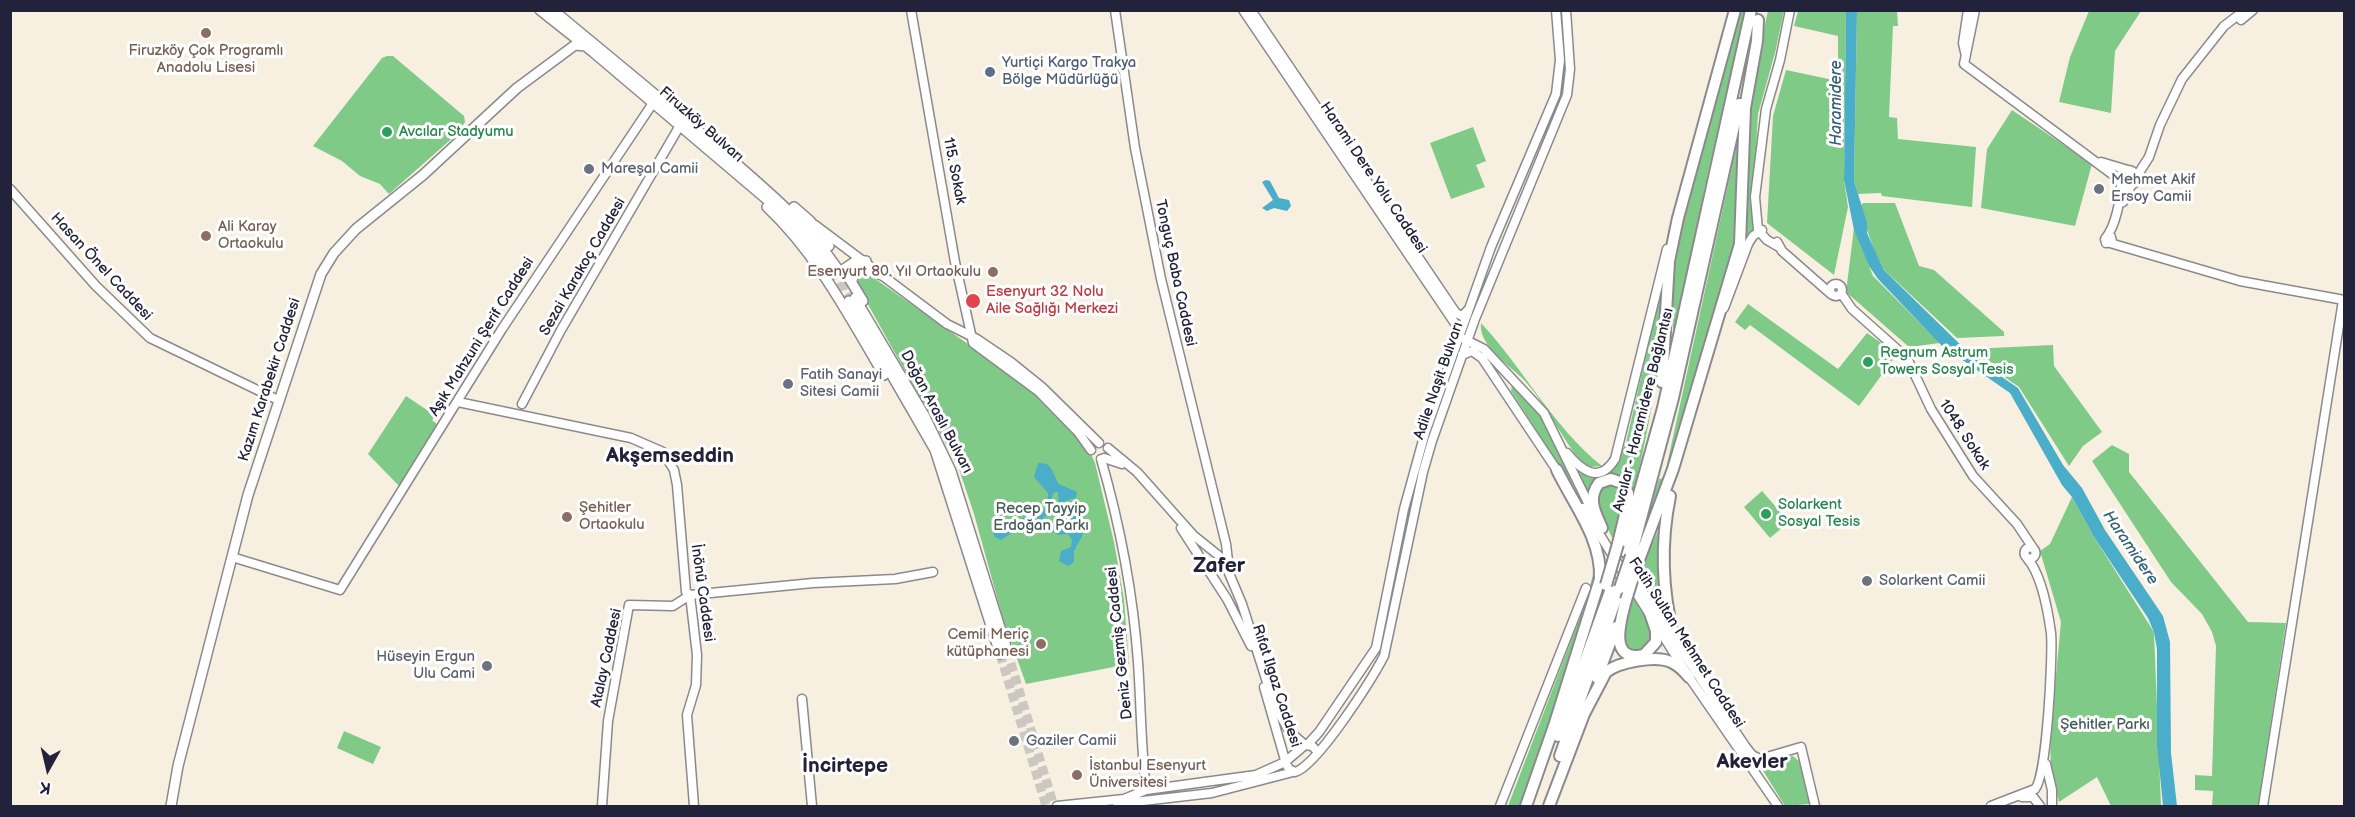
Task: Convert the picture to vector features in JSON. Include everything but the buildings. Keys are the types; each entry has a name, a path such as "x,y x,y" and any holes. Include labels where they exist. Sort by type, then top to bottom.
{"highway":[{"path":"1654,441 1666,350 1667,275 1678,218 1735,10"},
{"path":"1549,807 1673,469 1742,236 1744,108 1757,41 1756,14"},
{"name":"Avcılar - Haramidere Bağlantısı","path":"1541,807 1613,585 1619,550 1654,441 1756,14"},
{"name":"Avcılar - Haramidere Bağlantısı","path":"1619,550 1674,398 1756,14"},
{"path":"1673,469 1663,556 1666,613 1674,638"},
{"path":"1526,807 1600,579 1600,563 1594,540 1557,470"},
{"path":"1602,528 1594,511 1592,496 1599,483 1611,479 1622,483 1628,498 1619,550"},
{"name":"Avcılar - Haramidere Bağlantısı","path":"1531,807 1613,585"},
{"path":"1626,600 1619,638 1623,648 1632,655 1644,655 1656,642 1656,631 1649,610"},
{"path":"1584,714 1600,679 1614,667 1661,660 1674,663 1689,677"}],"main road":[{"name":"Firuzköy Bulvarı","path":"540,10 586,46 693,139 750,182"},
{"path":"553,10 624,67 750,182 802,223 839,270"},
{"path":"558,59 568,44 560,26"},
{"name":"Kazım Karabekir Caddesi","path":"171,807 178,766 232,557 278,400 321,274 334,253 356,229 423,175 487,114 574,45 586,46"},
{"path":"750,182 784,198 810,221 903,371 920,416"},
{"path":"750,182 757,198 806,249 829,282 886,379 920,416"},
{"path":"829,282 839,270 856,261 866,261"},
{"path":"838,298 849,299 854,294 854,271 861,267 884,276"},
{"name":"Doğan Araslı Bulvarı","path":"853,292 958,486 1003,652 942,468 920,416"},
{"path":"959,521 958,530 988,633"}],"street":[{"name":"115. Sokak","path":"911,10 970,337"},
{"name":"Tonguç Baba Caddesi","path":"1114,10 1136,148 1161,279 1224,539 1229,569"},
{"name":"Harami Dere Yolu Caddesi","path":"1243,10 1308,100 1457,328 1449,367"},
{"name":"Harami Dere Yolu Caddesi","path":"1251,10 1274,50"},
{"name":"Adile Naşit Bulvarı","path":"1285,761 1307,745 1319,732 1376,648 1414,468 1449,367 1463,340 1474,309 1491,247 1540,134 1558,84 1560,60 1556,10"},
{"name":"Adile Naşit Bulvarı","path":"1474,309 1550,138 1569,83 1566,10"},
{"path":"1720,313 1730,298 1748,244 1761,230 1756,222 1755,197 1766,109 1780,60 1790,10"},
{"path":"1965,52 1963,43 1968,10"},
{"path":"1975,10 1964,64 2098,161 2125,185 2149,152 2182,79 2220,32 2245,10"},
{"path":"2220,32 2253,10"},
{"name":"Aşık Mahzuni Şerif Caddesi","path":"232,557 340,590 606,169 653,103"},
{"name":"Sezai Karakoç Caddesi","path":"522,404 561,330 680,127"},
{"path":"1540,134 1550,138"},
{"path":"670,145 681,137 693,139"},
{"path":"2098,161 2132,176"},
{"path":"2111,239 2121,194 2122,172 2132,176"},
{"path":"2111,239 2132,176"},
{"path":"1518,183 1528,188"},
{"name":"Harami Dere Yolu Caddesi","path":"1367,188 1456,313 1465,315 1474,309"},
{"name":"Hasan Önel Caddesi","path":"10,189 103,293 150,338 278,400"},
{"path":"1562,447 1581,469 1590,473 1607,469 1615,459 1658,282 1678,218"},
{"path":"810,221 947,324 1011,362 1042,387 1099,443 1137,472 1193,535 1218,554 1229,569"},
{"name":"1048. Sokak","path":"1761,230 1907,358 1931,409 1973,476 2013,520 2031,553 2052,646 2045,749"},
{"path":"2111,239 2175,262 2266,287 2344,300 2263,807"},
{"path":"1474,309 1475,333 1486,351 1544,413 1562,447 1580,491 1602,528 1619,550"},
{"path":"970,337 973,343 1038,391 1078,432 1091,450 1099,443"},
{"path":"1463,340 1486,351"},
{"name":"Adile Naşit Bulvarı","path":"1293,772 1306,766 1318,752 1369,682 1384,656 1423,472 1462,355 1463,340"},
{"path":"1462,355 1469,351 1479,354 1557,470 1619,550"},
{"path":"1507,393 1508,383 1520,386"},
{"name":"İnönü Caddesi","path":"458,402 631,438 663,452 674,470 686,592 690,595 697,672 687,724 694,807"},
{"path":"1103,459 1108,448"},
{"name":"Rıfat Ilgaz Caddesi","path":"1091,450 1094,457 1121,463 1135,475 1181,528 1226,597 1251,645 1285,761"},
{"name":"Deniz Gezmiş Caddesi","path":"1103,459 1131,599 1138,662 1146,790"},
{"path":"1206,566 1209,556 1218,554 1223,548 1224,539"},
{"name":"Fatih Sultan Mehmet Caddesi","path":"1619,550 1649,610 1689,677 1778,807"},
{"name":"Fatih Sultan Mehmet Caddesi","path":"1619,550 1752,755 1760,759"},
{"name":"Rıfat Ilgaz Caddesi","path":"1229,569 1238,590 1275,707 1290,732 1318,752"},
{"name":"Atalay Caddesi","path":"602,807 608,721 628,605 673,606 690,595 813,583 895,579 933,572"},
{"path":"1500,807 1586,588"},
{"path":"1226,597 1234,599 1238,590"},
{"path":"802,699 812,807"},
{"path":"1756,776 1760,759 1801,747 1815,807"},
{"path":"1991,807 2036,789 2040,782 2045,749"},
{"path":"2045,749 2046,774 2052,802"},
{"path":"1057,807 1124,799 1146,790 1256,775 1285,761 1293,772 1212,793 1093,807"},
{"path":"1157,793 1200,787 1211,782"},
{"path":"1200,787 1212,793"},
{"path":"2036,789 2052,802"},
{"path":"2009,799 2032,797 2040,807"},
{"path":"2047,807 2052,802"}],"green space":[{"path":"1740,11 1745,11 1674,334 1671,312 1676,247"},
{"path":"1768,11 1784,11 1758,114 1752,218 1754,230 1744,243 1751,86"},
{"path":"1798,11 1846,11 1844,180 1848,207 1834,275 1767,223 1773,116 1786,70 1838,81 1838,36 1794,26"},
{"path":"1857,11 1897,11 1898,26 1893,26 1889,117 1897,118 1898,139 1976,147 1972,207 1882,196 1881,193 1858,194 1854,181"},
{"path":"2089,11 2141,11 2115,51 2111,113 2059,102 2070,57"},
{"name":"Avcılar Stadyumu","path":"393,56 464,116 465,122 457,134 389,194 380,184 360,176 342,161 313,146 382,58"},
{"path":"2012,110 2092,164 2075,226 1981,208 1987,149"},
{"path":"1473,127 1486,161 1476,165 1485,187 1451,199 1430,143"},
{"path":"1740,130 1739,228 1664,487 1634,559 1659,479 1664,478"},
{"path":"1863,203 1895,203 1919,266 1934,270 2004,332 2004,336 1957,338 1880,266 1859,208"},
{"path":"1854,228 1873,276 1940,343 1909,347 1846,292"},
{"name":"Recep Tayyip Erdoğan Parkı","path":"861,269 1018,379 1087,445 1095,463 1114,542 1124,599 1129,664 1026,684 1003,619 974,514 958,466 856,283 857,270"},
{"path":"1659,298 1662,311 1662,333 1659,362 1632,496 1619,479 1590,493 1585,491 1579,475 1581,473 1592,476 1611,471 1626,443"},
{"name":"Regnum Astrum Towers Sosyal Tesis","path":"1748,304 1838,369 1867,333 1897,354 1859,406 1750,325 1745,330 1735,322"},
{"path":"1481,323 1568,434 1602,466 1590,467 1580,460 1530,387 1489,346 1481,331"},
{"path":"2053,345 2054,366 2102,432 2083,446 2069,466 2019,387 1978,359 1970,349"},
{"path":"1512,385 1523,391 1542,415 1575,490 1511,391"},
{"path":"406,396 436,416 432,420 438,425 399,486 368,454"},
{"path":"2112,445 2129,454 2129,472 2248,622 2286,623 2258,806 2212,806 2213,791 2195,790 2195,775 2212,776 2216,646 2212,632 2202,614 2171,582 2092,461"},
{"path":"1610,483 1619,485 1626,500 1614,542 1596,503 1601,487"},
{"name":"Solarkent Sosyal Tesis","path":"1762,491 1789,522 1770,538 1744,507"},
{"name":"Şehitler Parkı","path":"2072,497 2094,537 2154,632 2161,806 2111,806 2097,777 2059,802 2051,771 2050,740 2061,622 2040,551 2050,544"},
{"path":"1663,520 1662,609 1642,580 1633,594 1637,577"},
{"path":"1597,556 1599,577 1523,806 1508,806 1587,599 1594,570 1593,561"},
{"path":"1632,594 1651,626 1653,641 1647,650 1630,651 1622,640"},
{"path":"344,731 381,747 373,764 337,748"},
{"path":"1793,756 1801,763 1810,804 1785,806 1762,769 1768,761"}],"water":[{"path":"1846,11 1857,11 1854,181 1867,223 1867,233 1883,269 1973,357 2018,388 2063,465 2082,488 2105,530 2163,616 2170,642 2171,753 2177,806 2163,806 2157,744 2157,649 2154,632 2148,618 2094,537 2072,497 2062,485 2010,393 1941,345 1878,279 1869,266 1854,230 1844,180"},
{"path":"1270,181 1279,198 1289,200 1291,206 1287,211 1274,208 1267,211 1262,208 1273,200 1262,182"},
{"path":"1038,463 1047,464 1059,484 1077,492 1076,498 1065,501 1062,508 1069,518 1074,514 1083,534 1074,551 1074,562 1068,566 1059,561 1061,551 1071,547 1072,540 1068,534 1058,535 1038,521 1030,529 1015,531 1001,540 995,537 991,528 1000,521 1019,521 1025,516 1032,520 1040,516 1046,506 1048,493 1034,477","holes":["1058,492 1059,512 1067,528 1060,531 1054,524 1042,519 1049,514 1053,493"]}],"tunnel":[{"path":"837,269 855,298"},
{"path":"832,271 849,301"},
{"path":"1007,650 1054,806"},
{"path":"1000,654 1046,806"}],"place":[{"name":"Firuzköy Çok Programlı Anadolu Lisesi","path":"206,33"},
{"name":"Yurtiçi Kargo Trakya Bölge Müdürlüğü","path":"990,72"},
{"name":"Avcılar Stadyumu","path":"387,132"},
{"name":"Mareşal Camii","path":"589,169"},
{"name":"Mehmet Akif Ersoy Camii","path":"2099,189"},
{"name":"Ali Karay Ortaokulu","path":"206,236"},
{"name":"Esenyurt 80. Yıl Ortaokulu","path":"993,272"},
{"name":"Esenyurt 32 Nolu Aile Sağlığı Merkezi","path":"973,301"},
{"name":"Regnum Astrum Towers Sosyal Tesis","path":"1868,362"},
{"name":"Fatih Sanayi Sitesi Camii","path":"788,384"},
{"name":"Solarkent Sosyal Tesis","path":"1766,514"},
{"name":"Şehitler Ortaokulu","path":"567,517"},
{"name":"Solarkent Camii","path":"1867,581"},
{"name":"Cemil Meriç kütüphanesi","path":"1041,644"},
{"name":"Hüseyin Ergun Ulu Cami","path":"487,666"},
{"name":"Gaziler Camii","path":"1014,741"},
{"name":"İstanbul Esenyurt Üniversitesi","path":"1077,775"}],"district":[{"name":"Akşemseddin","path":"670,457"},
{"name":"Zafer","path":"1219,567"},
{"name":"Akevler","path":"1752,763"},
{"name":"İncirtepe","path":"845,767"}],"water label":[{"name":"Haramidere","path":"1837,103"},
{"name":"Haramidere","path":"2130,548"}]}
